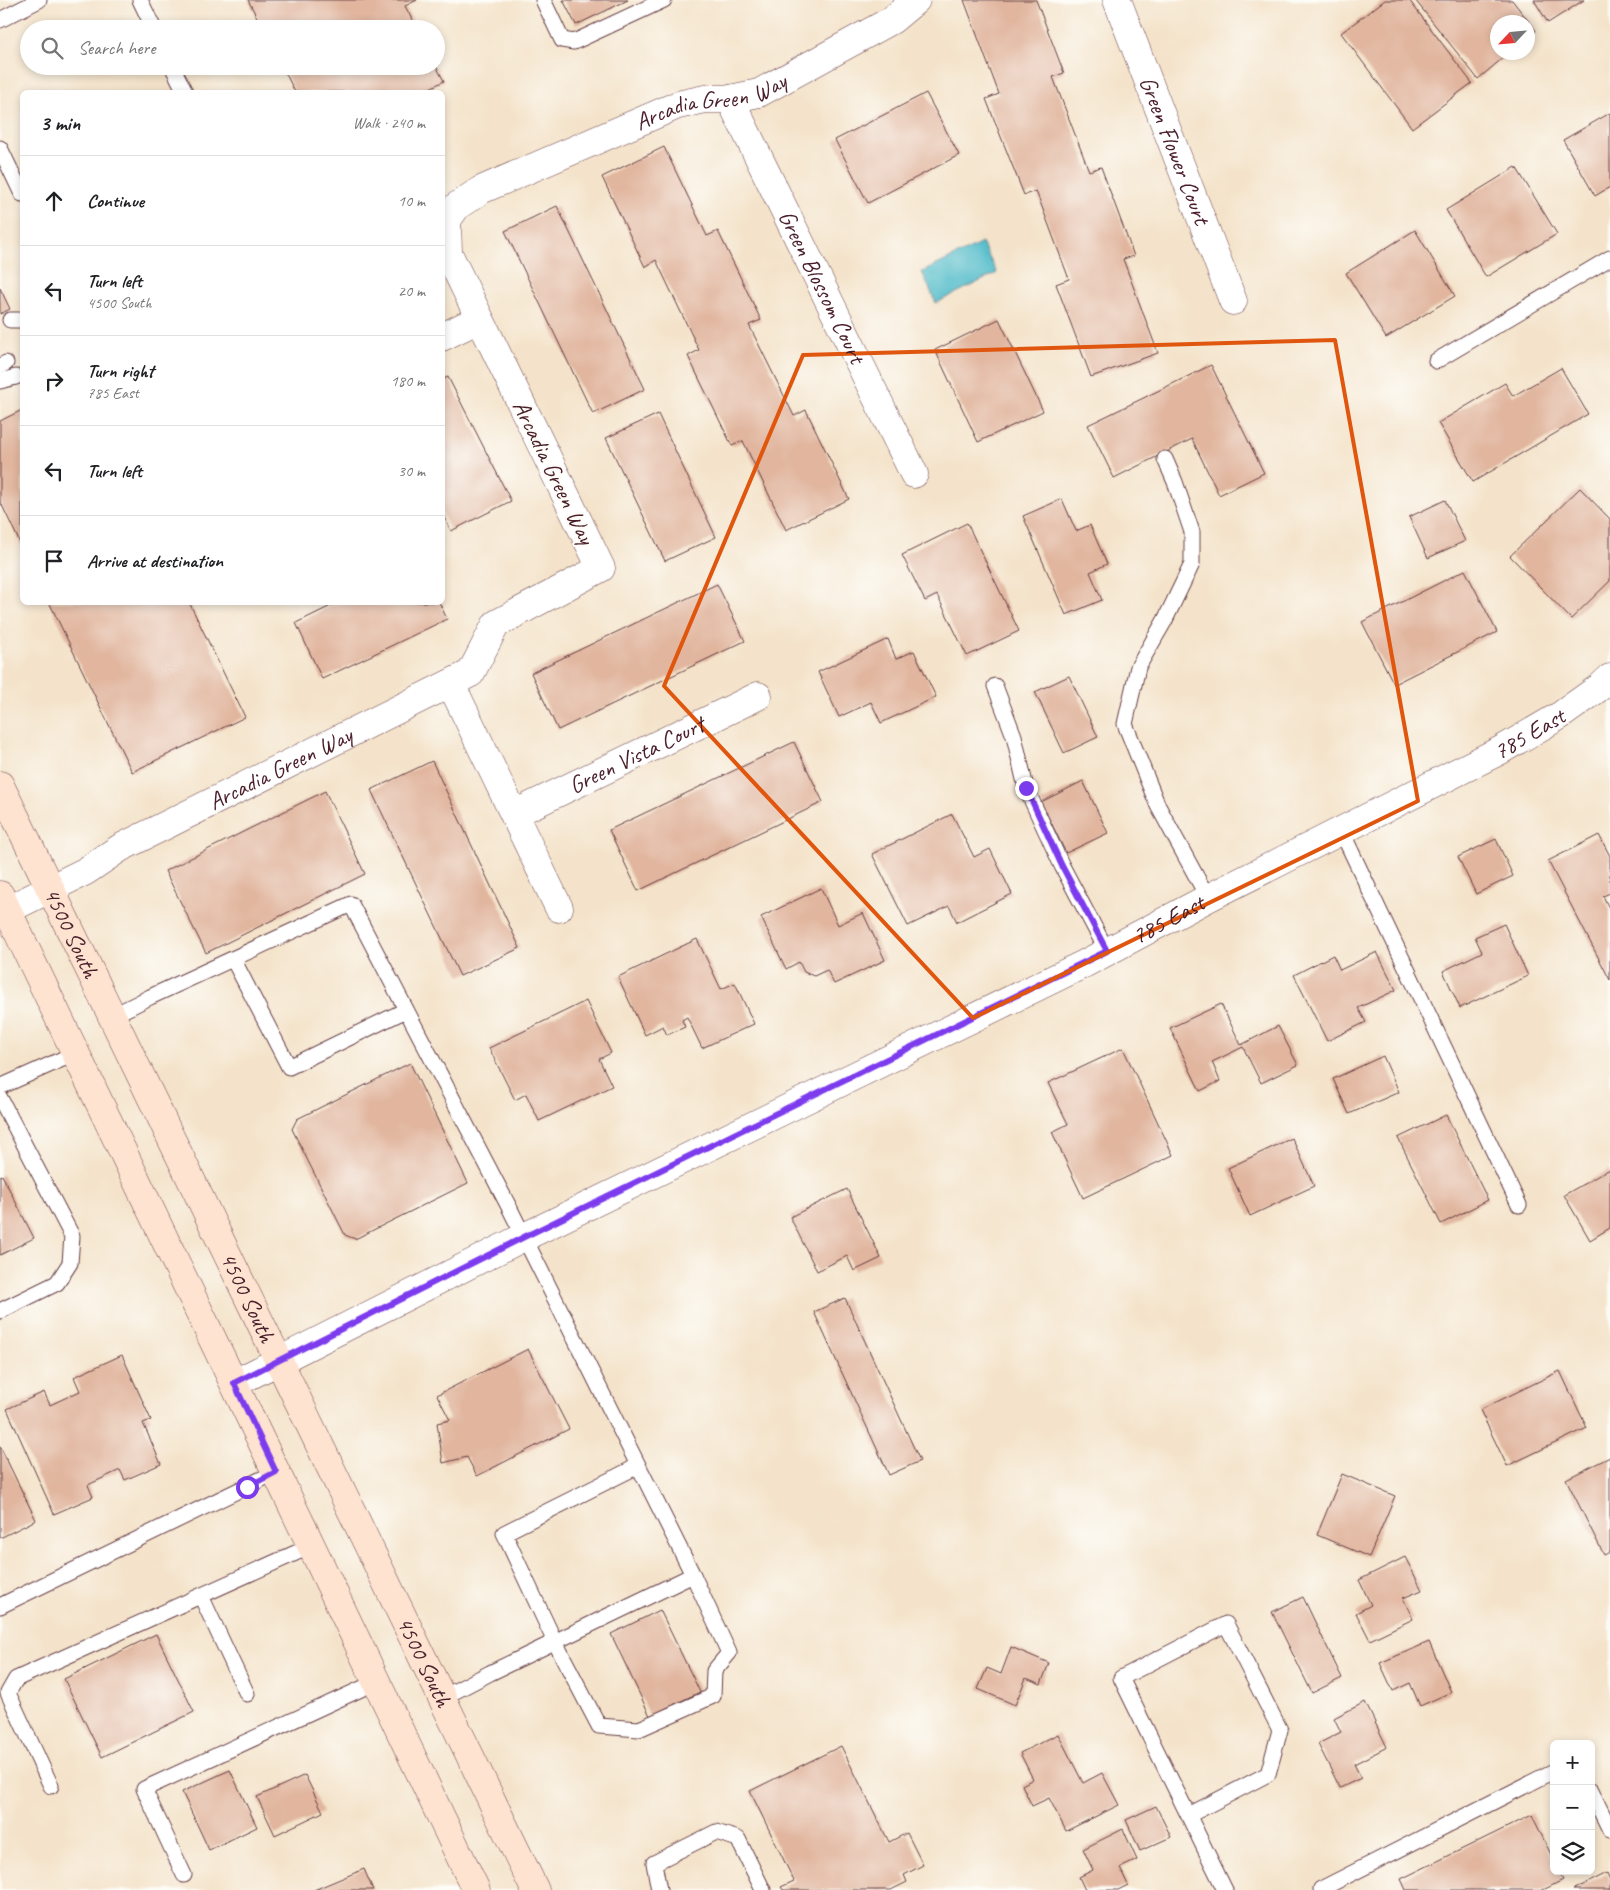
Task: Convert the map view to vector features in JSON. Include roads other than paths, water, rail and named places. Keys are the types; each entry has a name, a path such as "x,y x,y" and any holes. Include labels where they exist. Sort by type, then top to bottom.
{"main road":[{"name":"4500 South","path":"0,785 535,1890"},
{"name":"4500 South","path":"4,903 476,1890"}],"street":[{"name":"Arcadia Green Way","path":"4,903 50,888 86,871 120,848 471,673 496,624 601,568 448,253 447,220 457,206 481,190 678,106 705,99 730,100 759,93 892,20 916,0"},
{"name":"Green Flower Court","path":"1117,0 1233,301"},
{"name":"Green Blossom Court","path":"730,100 914,474"},
{"path":"445,336 479,319"},
{"name":"785 East","path":"234,1383 524,1237 1107,951 1501,750 1561,715 1610,678"},
{"path":"451,684 559,908"},
{"name":"Green Vista Court","path":"514,814 758,696"}],"lane":[{"path":"0,20 39,0"},
{"path":"140,0 150,20"},
{"path":"543,0 562,40 574,42 664,0"},
{"path":"176,75 184,90"},
{"path":"0,148 20,190"},
{"path":"1436,361 1610,258"},
{"path":"0,380 16,377"},
{"path":"1166,459 1192,532 1192,564 1165,620 1138,667 1125,724 1158,806 1208,898"},
{"path":"995,686 1014,736 1026,788 1062,866 1107,951"},
{"path":"1341,830 1519,1205"},
{"path":"112,1016 351,904 524,1237 693,1575 728,1652 714,1671 713,1696 639,1729 599,1726 555,1642 504,1533 638,1466"},
{"path":"233,958 289,1067 406,1010"},
{"path":"0,1087 76,1054"},
{"path":"0,1098 72,1236 70,1263 57,1283 0,1311"},
{"path":"0,1606 276,1472"},
{"path":"51,1786 8,1693 16,1679 312,1546"},
{"path":"442,1698 693,1575"},
{"path":"201,1596 248,1694"},
{"path":"1189,1815 1268,1774 1280,1730 1226,1624 1121,1678 1225,1890"},
{"path":"184,1875 144,1789 376,1682"},
{"path":"1321,1890 1550,1773"},
{"path":"1595,1799 1610,1830"},
{"path":"659,1890 654,1863 716,1832 738,1839 764,1890"}],"water":[{"path":"982,243 997,273 936,303 922,272"}]}
